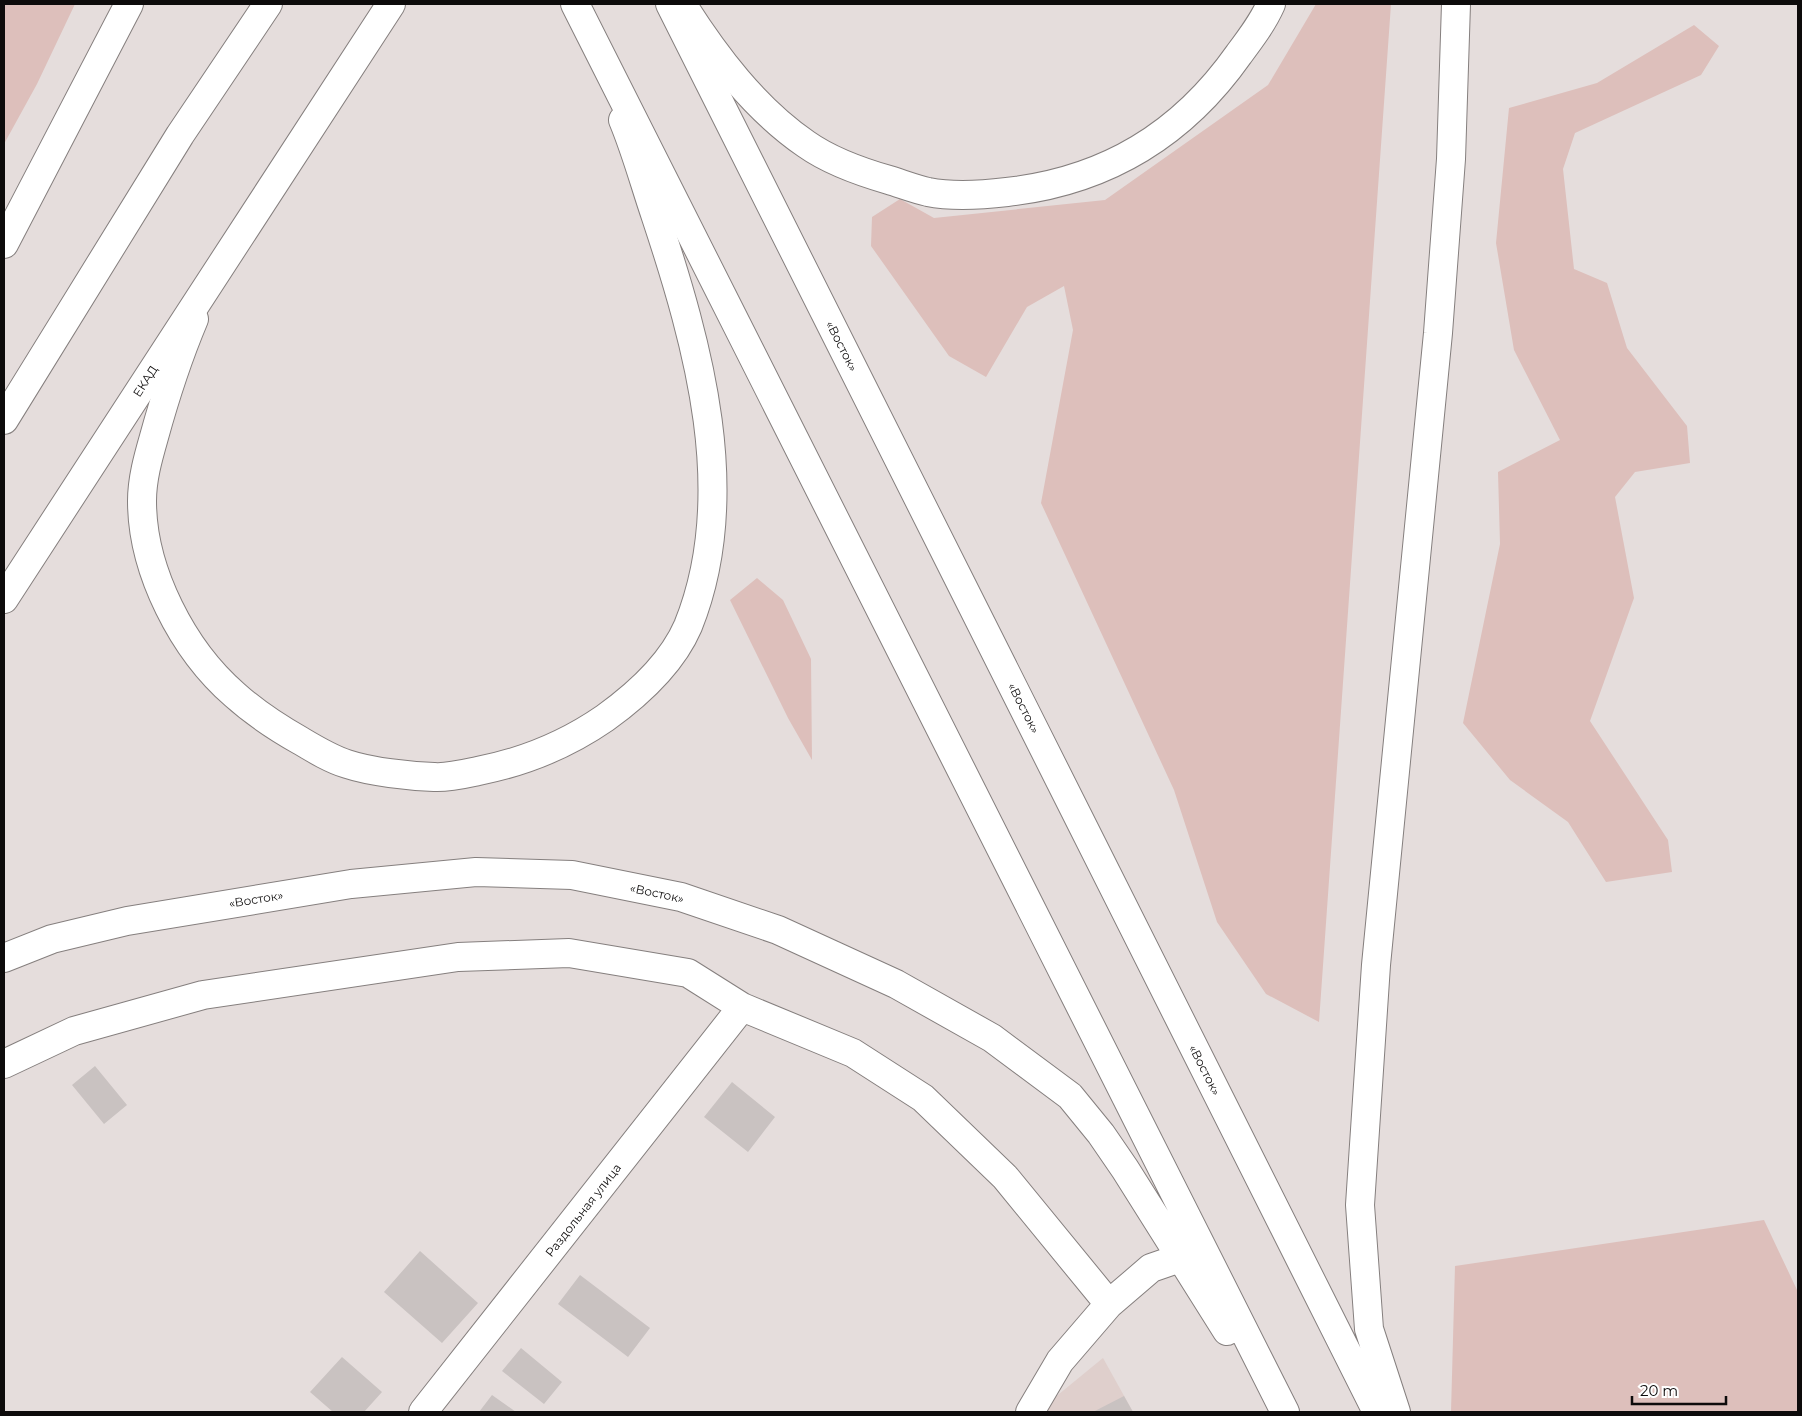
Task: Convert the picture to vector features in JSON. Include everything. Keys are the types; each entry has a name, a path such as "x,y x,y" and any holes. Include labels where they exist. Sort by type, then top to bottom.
{"main road":[{"path":"4,244 129,4"},
{"path":"4,420 180,135 268,4"},
{"name":"ЕКАД","path":"4,599 391,4"},
{"path":"211,279 186,338 165,398 144,473 141,504 153,568 166,603 190,642 228,688 279,728 323,754 349,765 437,778 508,765 546,752 581,735 613,712 668,660 687,628 700,587 709,545 711,496 710,442 699,371 671,262 626,128 573,4"},
{"path":"573,4 1285,1412"},
{"name":"«Восток»","path":"670,4 1377,1412"},
{"path":"682,4 704,38 734,78 765,110 806,145 840,163 871,175 930,192 980,195 1030,190 1070,181 1108,166 1138,150 1198,106 1221,80 1265,18 1271,4"},
{"path":"1396,1412 1369,1329 1360,1204 1376,965 1438,333 1451,158 1456,4"},
{"name":"«Восток»","path":"4,958 52,939 128,921 351,884 476,872 572,875 681,897 778,930 896,984 992,1038 1070,1096 1101,1134 1125,1169 1180,1258 1281,1412"},
{"path":"4,1064 74,1030 203,995 458,957 569,953 688,973 742,1007 853,1053 923,1098 1005,1176 1109,1304"},
{"name":"Раздольная улица","path":"423,1412 742,1007"},
{"path":"1030,1412 1060,1361 1109,1304 1150,1268 1180,1258"}],"shaded area":[{"path":"4,4 75,4 37,84 4,144"},
{"path":"1316,4 1391,4 1319,1022 1266,994 1217,922 1174,790 1041,503 1073,330 1064,286 1027,307 986,377 949,356 871,246 872,217 900,199 934,218 1105,200 1268,85"},
{"path":"1694,25 1719,46 1701,75 1575,133 1563,169 1574,269 1607,283 1627,348 1687,426 1690,463 1635,472 1615,497 1634,598 1590,721 1668,840 1672,872 1606,882 1568,822 1510,780 1463,723 1500,544 1498,472 1560,440 1514,350 1496,243 1509,108 1597,83"},
{"path":"757,578 783,600 811,659 812,760 788,718 730,600"},
{"path":"1764,1220 1798,1292 1798,1412 1451,1412 1455,1266"},
{"path":"1103,1358 1133,1412 1045,1412 1053,1399"}],"building":[{"path":"95,1066 127,1105 104,1124 72,1085"},
{"path":"732,1082 775,1117 748,1152 704,1117"},
{"path":"420,1251 478,1303 442,1343 384,1292"},
{"path":"580,1275 650,1328 628,1357 558,1304"},
{"path":"521,1348 562,1382 544,1404 502,1371"},
{"path":"342,1357 382,1392 364,1412 333,1412 310,1392"},
{"path":"492,1395 516,1412 479,1412"},
{"path":"1124,1396 1133,1412 1093,1412"}]}
